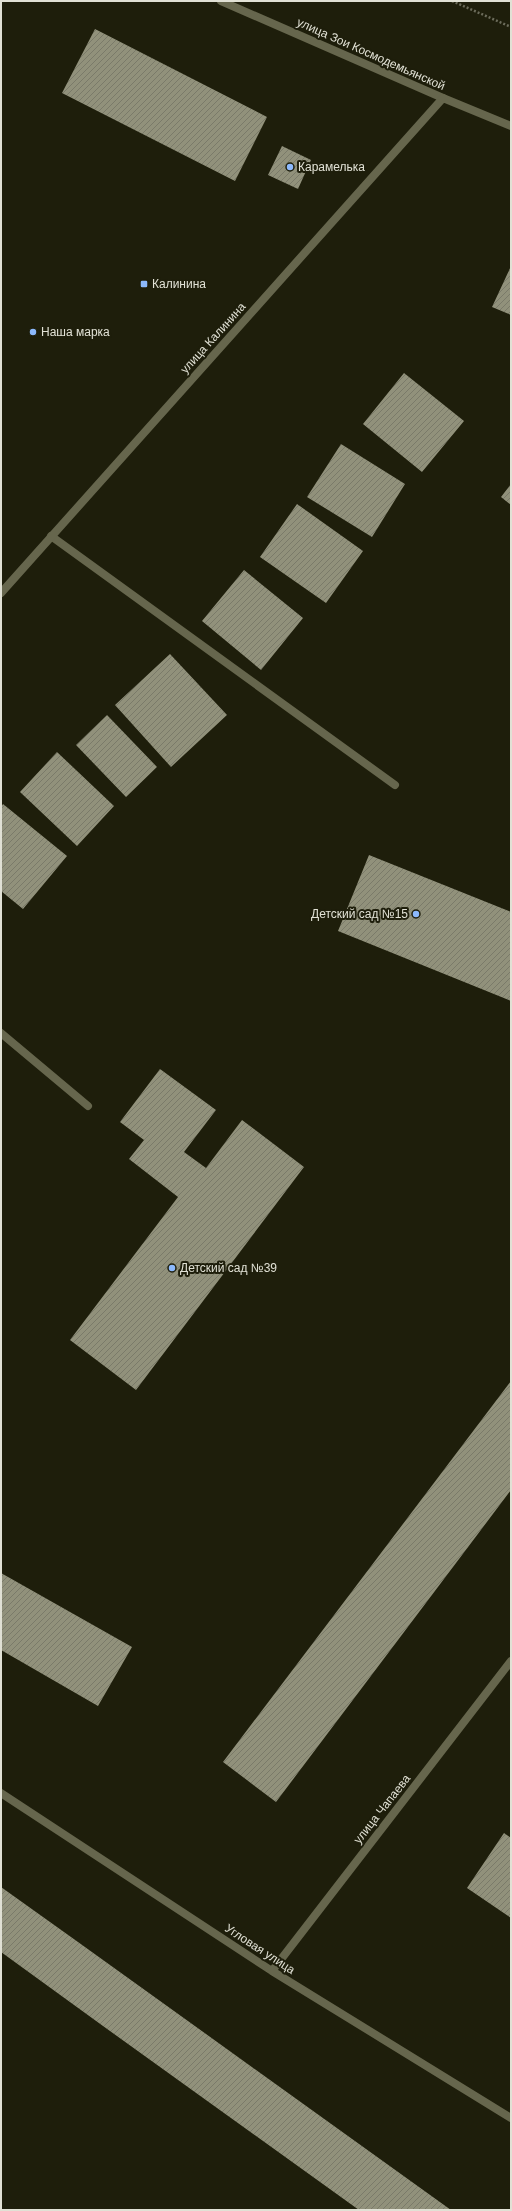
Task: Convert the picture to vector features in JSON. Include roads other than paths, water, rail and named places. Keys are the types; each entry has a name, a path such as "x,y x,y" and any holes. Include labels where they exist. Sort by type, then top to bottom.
{"street":[{"name":"улица Зои Космодемьянской","path":"221,1 443,98 511,126"},
{"name":"улица Калинина","path":"1,593 443,98"},
{"path":"51,536 395,785"},
{"path":"1,1033 88,1106"},
{"name":"улица Чапаева","path":"272,1971 511,1662"},
{"name":"Угловая улица","path":"1,1793 272,1971 511,2118"}],"place":[{"name":"Карамелька","path":"290,167"},
{"name":"Калинина","path":"144,284"},
{"name":"Наша марка","path":"33,332"},
{"name":"Детский сад №15","path":"416,914"},
{"name":"Детский сад №39","path":"172,1268"}]}
